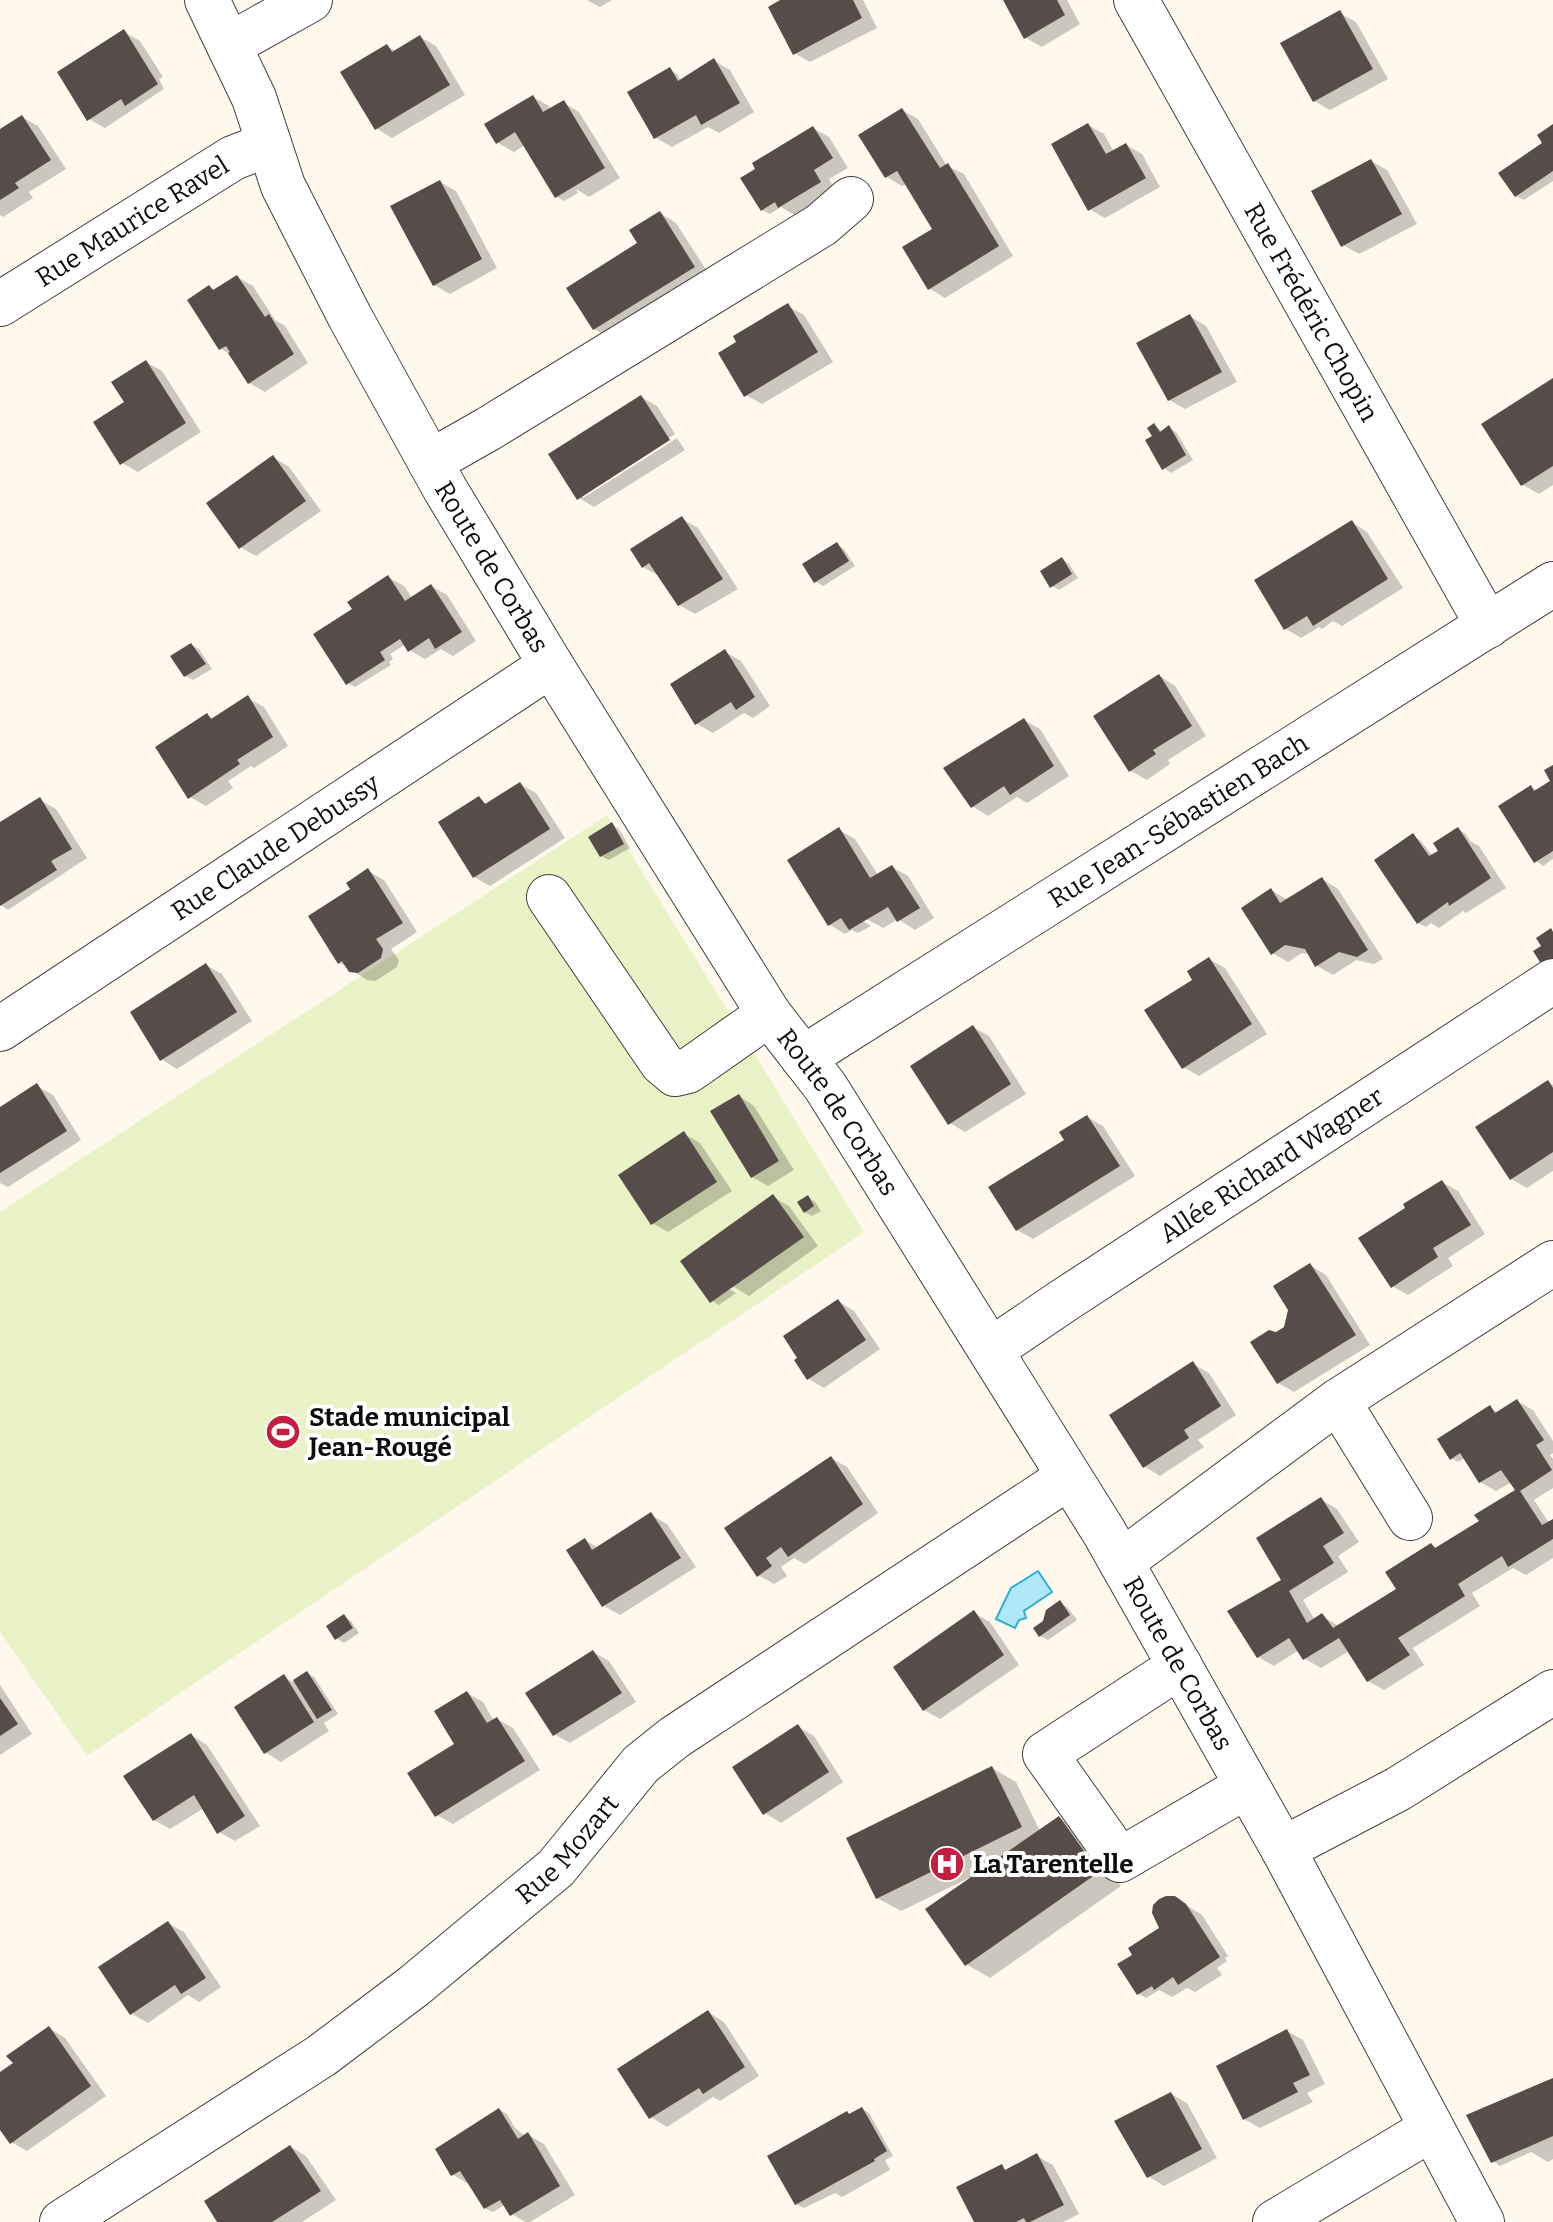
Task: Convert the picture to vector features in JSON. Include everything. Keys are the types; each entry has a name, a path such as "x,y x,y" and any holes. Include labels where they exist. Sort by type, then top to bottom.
{"street":[{"name":"Route de Corbas","path":"207,0 254,98 283,186 350,317 438,475 551,665 769,1014 825,1086 1121,1562 1283,1849 1482,2222"},
{"path":"229,45 310,0"},
{"name":"Rue Frédéric Chopin","path":"1136,0 1488,626"},
{"name":"Rue Maurice Ravel","path":"0,304 233,158 269,144"},
{"path":"438,475 502,421 821,225 851,199"},
{"path":"438,475 800,272"},
{"name":"Rue Jean-Sébastien Bach","path":"803,1058 1553,584"},
{"name":"Rue Claude Debussy","path":"0,1029 551,665"},
{"path":"549,897 662,1063 675,1074 688,1071 769,1014"},
{"name":"Allée Richard Wagner","path":"991,1350 1553,981"},
{"path":"1121,1562 1338,1401 1553,1263"},
{"path":"1338,1401 1410,1518"},
{"name":"Rue Mozart","path":"62,2222 321,2056 414,1986 556,1868 641,1764 675,1737 1069,1477"},
{"path":"1180,1666 1045,1754 1120,1860 1247,1786"},
{"path":"1283,1849 1398,1789 1553,1692"},
{"path":"1275,2222 1431,2129"}],"green space":[{"name":"Stade municipal Jean-Rougé","path":"607,815 864,1232 87,1756 0,1632 0,1212"}],"water":[{"path":"1038,1571 1052,1592 1024,1611 1026,1618 1019,1620 1015,1628 996,1619 1011,1588"}],"building":[{"path":"780,0 853,0 862,18 793,55 768,7"},
{"path":"1003,0 1057,0 1065,15 1024,39"},
{"path":"1340,10 1373,69 1313,102 1280,43"},
{"path":"124,29 158,84 125,106 121,99 87,121 57,72"},
{"path":"420,35 450,85 375,130 340,72 387,44 392,52"},
{"path":"714,58 740,103 701,125 696,115 654,139 627,92 670,67 678,81"},
{"path":"533,95 543,112 564,100 605,168 555,198 515,132 496,144 484,124"},
{"path":"902,108 940,168 948,163 999,246 928,290 902,247 932,229 897,171 885,178 858,135"},
{"path":"22,115 51,160 15,183 19,188 0,200 0,129"},
{"path":"1088,123 1106,154 1126,143 1146,178 1088,211 1051,144"},
{"path":"1553,124 1553,171 1515,197 1498,173 1542,143 1537,135"},
{"path":"813,126 833,158 814,170 821,182 778,208 775,202 761,211 740,178 755,169 752,163"},
{"path":"1371,159 1402,214 1341,247 1311,191"},
{"path":"440,180 482,259 433,286 390,206"},
{"path":"660,211 695,267 593,330 566,288 637,243 629,230"},
{"path":"237,275 265,317 269,314 294,354 248,384 226,346 219,350 187,300 209,285 213,290"},
{"path":"788,303 818,352 744,397 718,353 736,342 733,336"},
{"path":"1190,314 1222,372 1168,401 1136,343"},
{"path":"146,360 186,423 120,465 93,422 124,402 111,382"},
{"path":"1553,378 1553,466 1521,486 1481,424"},
{"path":"641,395 670,440 577,500 548,454"},
{"path":"1154,423 1160,432 1169,425 1186,455 1162,470 1145,440 1152,436 1147,428"},
{"path":"273,455 306,501 239,549 206,503"},
{"path":"682,516 723,579 678,606 649,563 642,568 630,549"},
{"path":"1352,520 1388,579 1313,626 1307,616 1284,630 1254,580"},
{"path":"837,542 849,561 814,583 802,564"},
{"path":"1062,557 1072,574 1050,588 1040,571"},
{"path":"388,575 405,601 431,584 462,632 435,649 429,638 408,652 400,639 380,652 385,660 346,685 313,634 352,609 347,602"},
{"path":"191,643 206,664 184,677 170,656"},
{"path":"725,649 755,697 736,710 731,702 695,725 670,684"},
{"path":"1159,674 1192,726 1153,750 1156,754 1129,772 1093,716"},
{"path":"248,695 273,737 237,760 240,764 188,799 155,747 207,713 211,719"},
{"path":"1024,718 1054,766 1010,795 1004,786 971,808 943,768"},
{"path":"1553,765 1553,851 1534,863 1498,806 1531,785 1534,791 1550,781 1544,770"},
{"path":"520,782 550,829 473,878 438,822 479,796 485,804"},
{"path":"40,797 72,849 51,861 57,870 0,906 0,822"},
{"path":"612,822 624,844 600,857 588,837"},
{"path":"839,827 870,878 892,865 920,908 897,922 888,907 849,930 841,918 828,926 787,860"},
{"path":"1458,827 1491,878 1417,924 1374,860 1413,833 1429,856 1438,851 1433,843"},
{"path":"368,868 403,923 376,939 383,949 381,958 358,973 349,972 342,961 338,964 308,916 350,889 346,883"},
{"path":"1322,877 1368,950 1357,957 1339,952 1315,967 1305,949 1285,945 1271,955 1241,908 1271,888 1280,903"},
{"path":"1551,928 1553,961 1543,967 1533,951 1541,946 1536,938"},
{"path":"1209,957 1252,1024 1182,1069 1144,1010 1192,980 1187,971"},
{"path":"206,963 237,1012 160,1061 130,1012"},
{"path":"973,1025 1011,1084 948,1125 910,1066"},
{"path":"1548,1080 1553,1088 1553,1152 1510,1180 1475,1127"},
{"path":"37,1083 67,1131 0,1173 0,1107"},
{"path":"739,1094 779,1161 751,1178 710,1111"},
{"path":"1087,1115 1120,1166 1016,1231 988,1187 1064,1140 1059,1132"},
{"path":"684,1131 717,1182 651,1225 618,1175"},
{"path":"1442,1180 1471,1225 1433,1248 1438,1257 1391,1288 1358,1238 1405,1208 1403,1204"},
{"path":"773,1194 804,1237 710,1303 680,1261"},
{"path":"808,1195 814,1206 804,1213 797,1202"},
{"path":"1310,1263 1356,1335 1277,1384 1250,1342 1269,1330 1276,1332 1284,1327 1288,1310 1273,1286"},
{"path":"838,1299 866,1340 807,1380 783,1336"},
{"path":"1193,1361 1221,1406 1184,1430 1189,1438 1143,1468 1109,1415"},
{"path":"1517,1399 1544,1440 1536,1445 1552,1470 1520,1491 1542,1525 1553,1519 1553,1539 1508,1567 1502,1556 1458,1584 1465,1596 1398,1638 1410,1655 1367,1682 1339,1638 1303,1660 1289,1638 1257,1658 1227,1611 1281,1580 1256,1538 1321,1497 1344,1533 1323,1546 1334,1563 1289,1591 1307,1623 1322,1613 1333,1628 1396,1589 1385,1572 1431,1543 1435,1548 1479,1521 1474,1515 1515,1490 1501,1470 1479,1483 1460,1453 1450,1460 1437,1439 1490,1405 1495,1413"},
{"path":"831,1456 863,1504 788,1557 781,1547 766,1558 772,1566 757,1577 724,1528"},
{"path":"651,1512 681,1558 602,1607 566,1550 585,1538 592,1550"},
{"path":"1060,1600 1070,1615 1039,1637 1033,1628 1043,1621 1046,1610"},
{"path":"974,1610 1004,1655 923,1711 893,1667"},
{"path":"344,1614 353,1628 335,1640 326,1626"},
{"path":"593,1650 622,1693 553,1736 525,1693"},
{"path":"307,1671 332,1710 317,1719 293,1680"},
{"path":"284,1674 314,1722 264,1754 234,1707"},
{"path":"467,1691 487,1723 497,1717 525,1761 435,1817 407,1773 454,1744 434,1711"},
{"path":"0,1698 18,1724 0,1736"},
{"path":"798,1724 829,1772 763,1815 732,1767"},
{"path":"191,1733 245,1816 217,1834 194,1795 153,1821 123,1776"},
{"path":"992,1766 1022,1827 876,1899 846,1838"},
{"path":"1059,1816 1099,1872 965,1966 925,1909"},
{"path":"1166,1896 1175,1896 1186,1904 1220,1957 1178,1985 1173,1977 1154,1990 1152,1986 1137,1995 1117,1964 1132,1955 1128,1948 1159,1928 1152,1913 1153,1905"},
{"path":"168,1921 206,1978 181,1994 175,1985 130,2015 98,1967"},
{"path":"708,2010 745,2067 703,2094 699,2088 649,2119 617,2069"},
{"path":"49,2026 91,2086 10,2144 0,2130 0,2072 13,2063 6,2056"},
{"path":"1287,2029 1310,2075 1293,2083 1298,2092 1243,2120 1216,2066"},
{"path":"1553,2078 1553,2136 1491,2163 1466,2115"},
{"path":"1171,2092 1202,2149 1147,2178 1114,2121"},
{"path":"862,2107 887,2151 875,2161 795,2205 767,2156 847,2111 849,2114"},
{"path":"499,2108 518,2139 528,2132 560,2186 510,2216 500,2200 484,2209 460,2171 451,2176 435,2149"},
{"path":"290,2145 321,2191 272,2222 217,2222 204,2201"},
{"path":"1037,2153 1064,2205 1030,2222 1024,2218 1016,2222 974,2222 956,2187 1002,2164 1005,2170"}],"place":[{"name":"Stade municipal Jean-Rougé","path":"283,1432"},
{"name":"La Tarentelle","path":"947,1864"}]}
